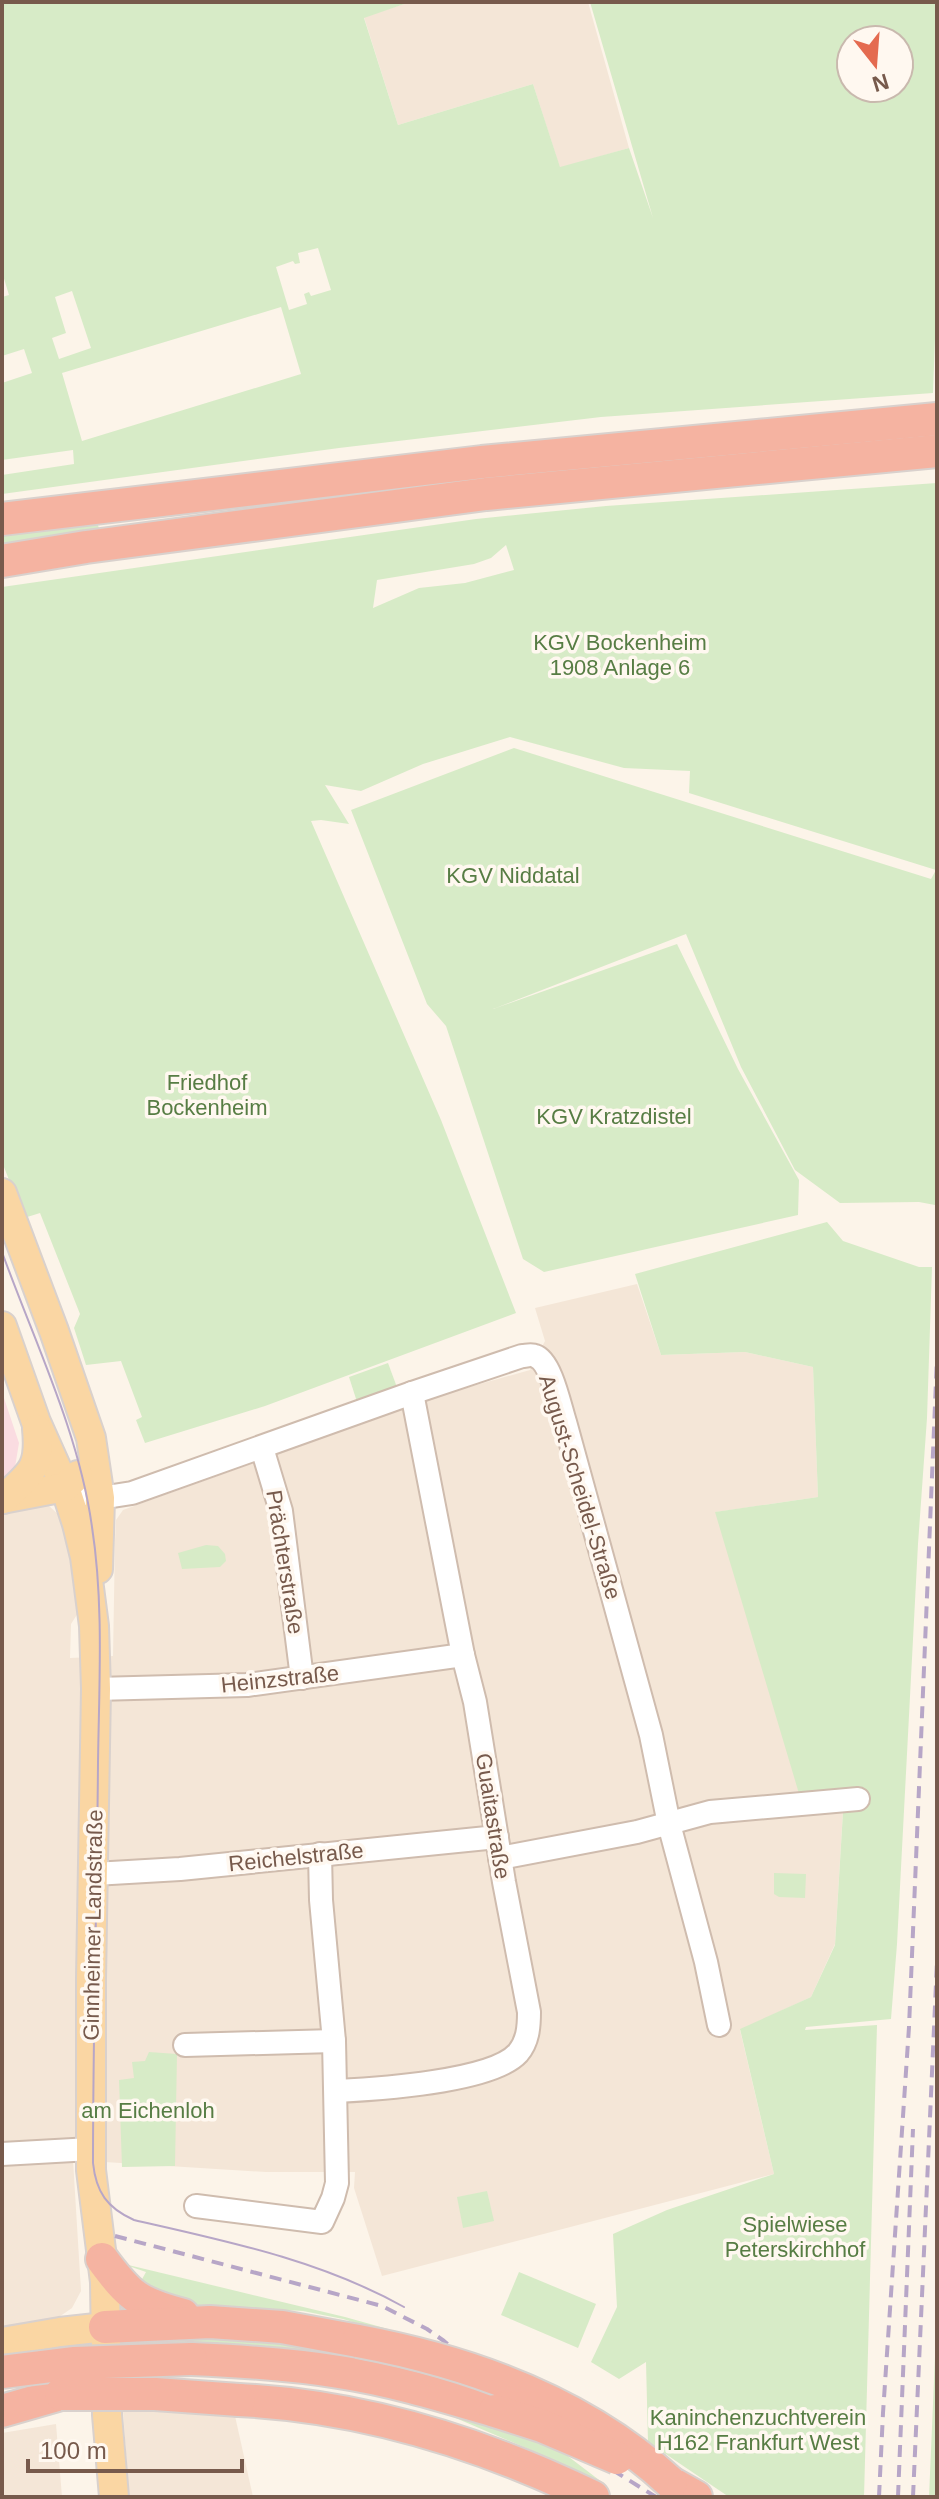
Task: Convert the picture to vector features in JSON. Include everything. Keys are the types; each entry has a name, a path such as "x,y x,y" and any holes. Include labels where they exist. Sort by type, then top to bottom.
{"highway":[{"path":"2,519 482,462 937,419"},
{"path":"2,561 486,494 937,451"},
{"path":"98,2272 136,2298 160,2309 210,2322"},
{"path":"103,2332 210,2322 282,2327 371,2343 493,2377 551,2402 606,2432 683,2490"},
{"path":"2,2372 75,2363 178,2358 266,2363 342,2372 419,2389 531,2422 683,2490"},
{"path":"2,2397 61,2394 198,2396 289,2403 339,2411 474,2448 551,2477 593,2497"},
{"path":"2,2411 61,2394"}],"main road":[{"name":"Ginnheimer Landstraße","path":"5,1206 91,1438 100,1498 94,1626 91,2149 98,2272 105,2282 103,2332 114,2497"},
{"name":"Ginnheimer Landstraße","path":"2,1326 36,1422 65,1487 82,1542 94,1626"},
{"path":"3,1499 32,1471 37,1462 36,1422"},
{"path":"3,1499 65,1487 81,1473 89,1459 91,1438"},
{"path":"60,2332 79,2317 91,2298 98,2272"},
{"path":"2,2342 60,2332 103,2332"}],"street":[{"name":"August-Scheidel-Straße","path":"65,1487 100,1498 144,1489 412,1393 522,1356 536,1356 548,1372 565,1422 651,1735 669,1824"},
{"name":"Guaitastraße","path":"337,2091 399,2088 498,2067 517,2053 527,2035 529,2012 475,1702 412,1393"},
{"name":"Prächterstraße","path":"262,1448 281,1511 302,1678"},
{"name":"Heinzstraße","path":"96,1689 247,1685 463,1655"},
{"path":"719,2025 703,1996 669,1824 710,1812 858,1799"},
{"name":"Reichelstraße","path":"94,1874 180,1869 320,1854 499,1848 606,1839 669,1824"},
{"path":"196,2206 322,2222 333,2198 337,2183 337,2091 320,1854"},
{"path":"185,2045 334,2041"},
{"path":"2,2154 91,2149"}],"shaded area":[{"path":"410,2 588,2 629,148 560,168 533,84 398,125 364,17"},
{"path":"637,1284 661,1355 745,1352 813,1367 818,1497 716,1512 844,1794 835,1944 811,1997 740,2030 774,2174 382,2276 354,2188 355,2172 266,2172 73,2160 81,2291 72,2308 56,2319 2,2326 2,1513 37,1504 49,1506 59,1515 77,1586 78,1613 71,1624 70,1658 113,1656 116,1520 123,1510 448,1393 530,1370 545,1341 535,1308"},
{"path":"2,1392 19,1443 13,1479 2,1483"},
{"path":"123,2410 235,2416 253,2497 129,2497"},
{"path":"56,2424 62,2497 2,2497 2,2433"}],"green space":[{"path":"2,2 410,2 364,18 398,125 533,84 560,167 629,148 653,218 590,2 937,2 937,284 933,393 601,417 339,448 2,494 2,475 74,464 73,450 2,460 2,383 32,373 24,349 2,356 2,297 9,295 2,272","holes":["318,248 331,290 311,296 309,292 304,294 307,304 289,310 276,267 293,261 300,263 298,253","72,291 91,348 59,359 52,338 66,333 55,297","281,307 301,374 82,441 62,373"]},
{"path":"937,483 937,1154 935,1205 919,1202 840,1203 795,1170 741,1067 686,934 493,1009 677,944 738,1069 799,1180 798,1215 544,1272 523,1259 446,1026 427,1004 351,810 514,748 931,879 936,870 689,793 690,771 624,768 510,737 423,764 361,791 325,785 349,824 311,821 441,1120 516,1313 265,1406 145,1443 136,1420 142,1417 121,1361 86,1365 74,1328 80,1314 40,1213 24,1218 2,1162 2,587 476,519 606,506","holes":["506,545 514,570 465,583 419,588 373,608 377,580 474,564 491,558"]},
{"path":"97,523 99,528 2,544 2,535"},
{"path":"827,1222 843,1241 919,1267 932,1267 927,1418 891,2019 806,2027 805,2030 877,2025 864,2497 729,2497 648,2442 646,2362 619,2379 591,2362 617,2307 613,2234 667,2210 774,2174 740,2029 811,1997 835,1945 844,1795 800,1797 715,1512 818,1497 813,1367 745,1352 661,1355 635,1274"},
{"path":"388,1363 398,1390 358,1405 349,1377"},
{"path":"206,1545 218,1546 225,1554 226,1561 220,1567 182,1569 178,1553"},
{"path":"774,1873 806,1874 805,1898 774,1894"},
{"name":"am Eichenloh","path":"149,2052 177,2054 175,2166 122,2167 119,2080 134,2078 132,2062 145,2061"},
{"path":"487,2191 494,2221 463,2228 457,2197"},
{"path":"120,2263 345,2317 417,2341 607,2486 341,2369 143,2347 131,2338 385,2332 303,2311 177,2304 135,2292 146,2272"},
{"path":"519,2272 596,2304 578,2348 501,2315"},
{"path":"937,2310 937,2497 929,2497"}],"tram line":[{"path":"2,1252 77,1456 96,1556 100,1645 93,2163 100,2191 117,2210 134,2220 238,2244 306,2264 404,2307"}],"railway":[{"path":"879,2497 909,2027 937,1357"},
{"path":"913,2497 937,1961"},
{"path":"898,2497 913,2129"},
{"path":"115,2236 382,2306 427,2329 569,2443 656,2497"}],"park label":[{"name":"KGV Bockenheim 1908 Anlage 6","path":"620,654"},
{"name":"KGV Niddatal","path":"513,875"},
{"name":"Friedhof Bockenheim","path":"207,1094"},
{"name":"KGV Kratzdistel","path":"614,1116"},
{"name":"Spielwiese Peterskirchhof","path":"795,2236"},
{"name":"Kaninchenzuchtverein H162 Frankfurt West","path":"758,2430"}]}
